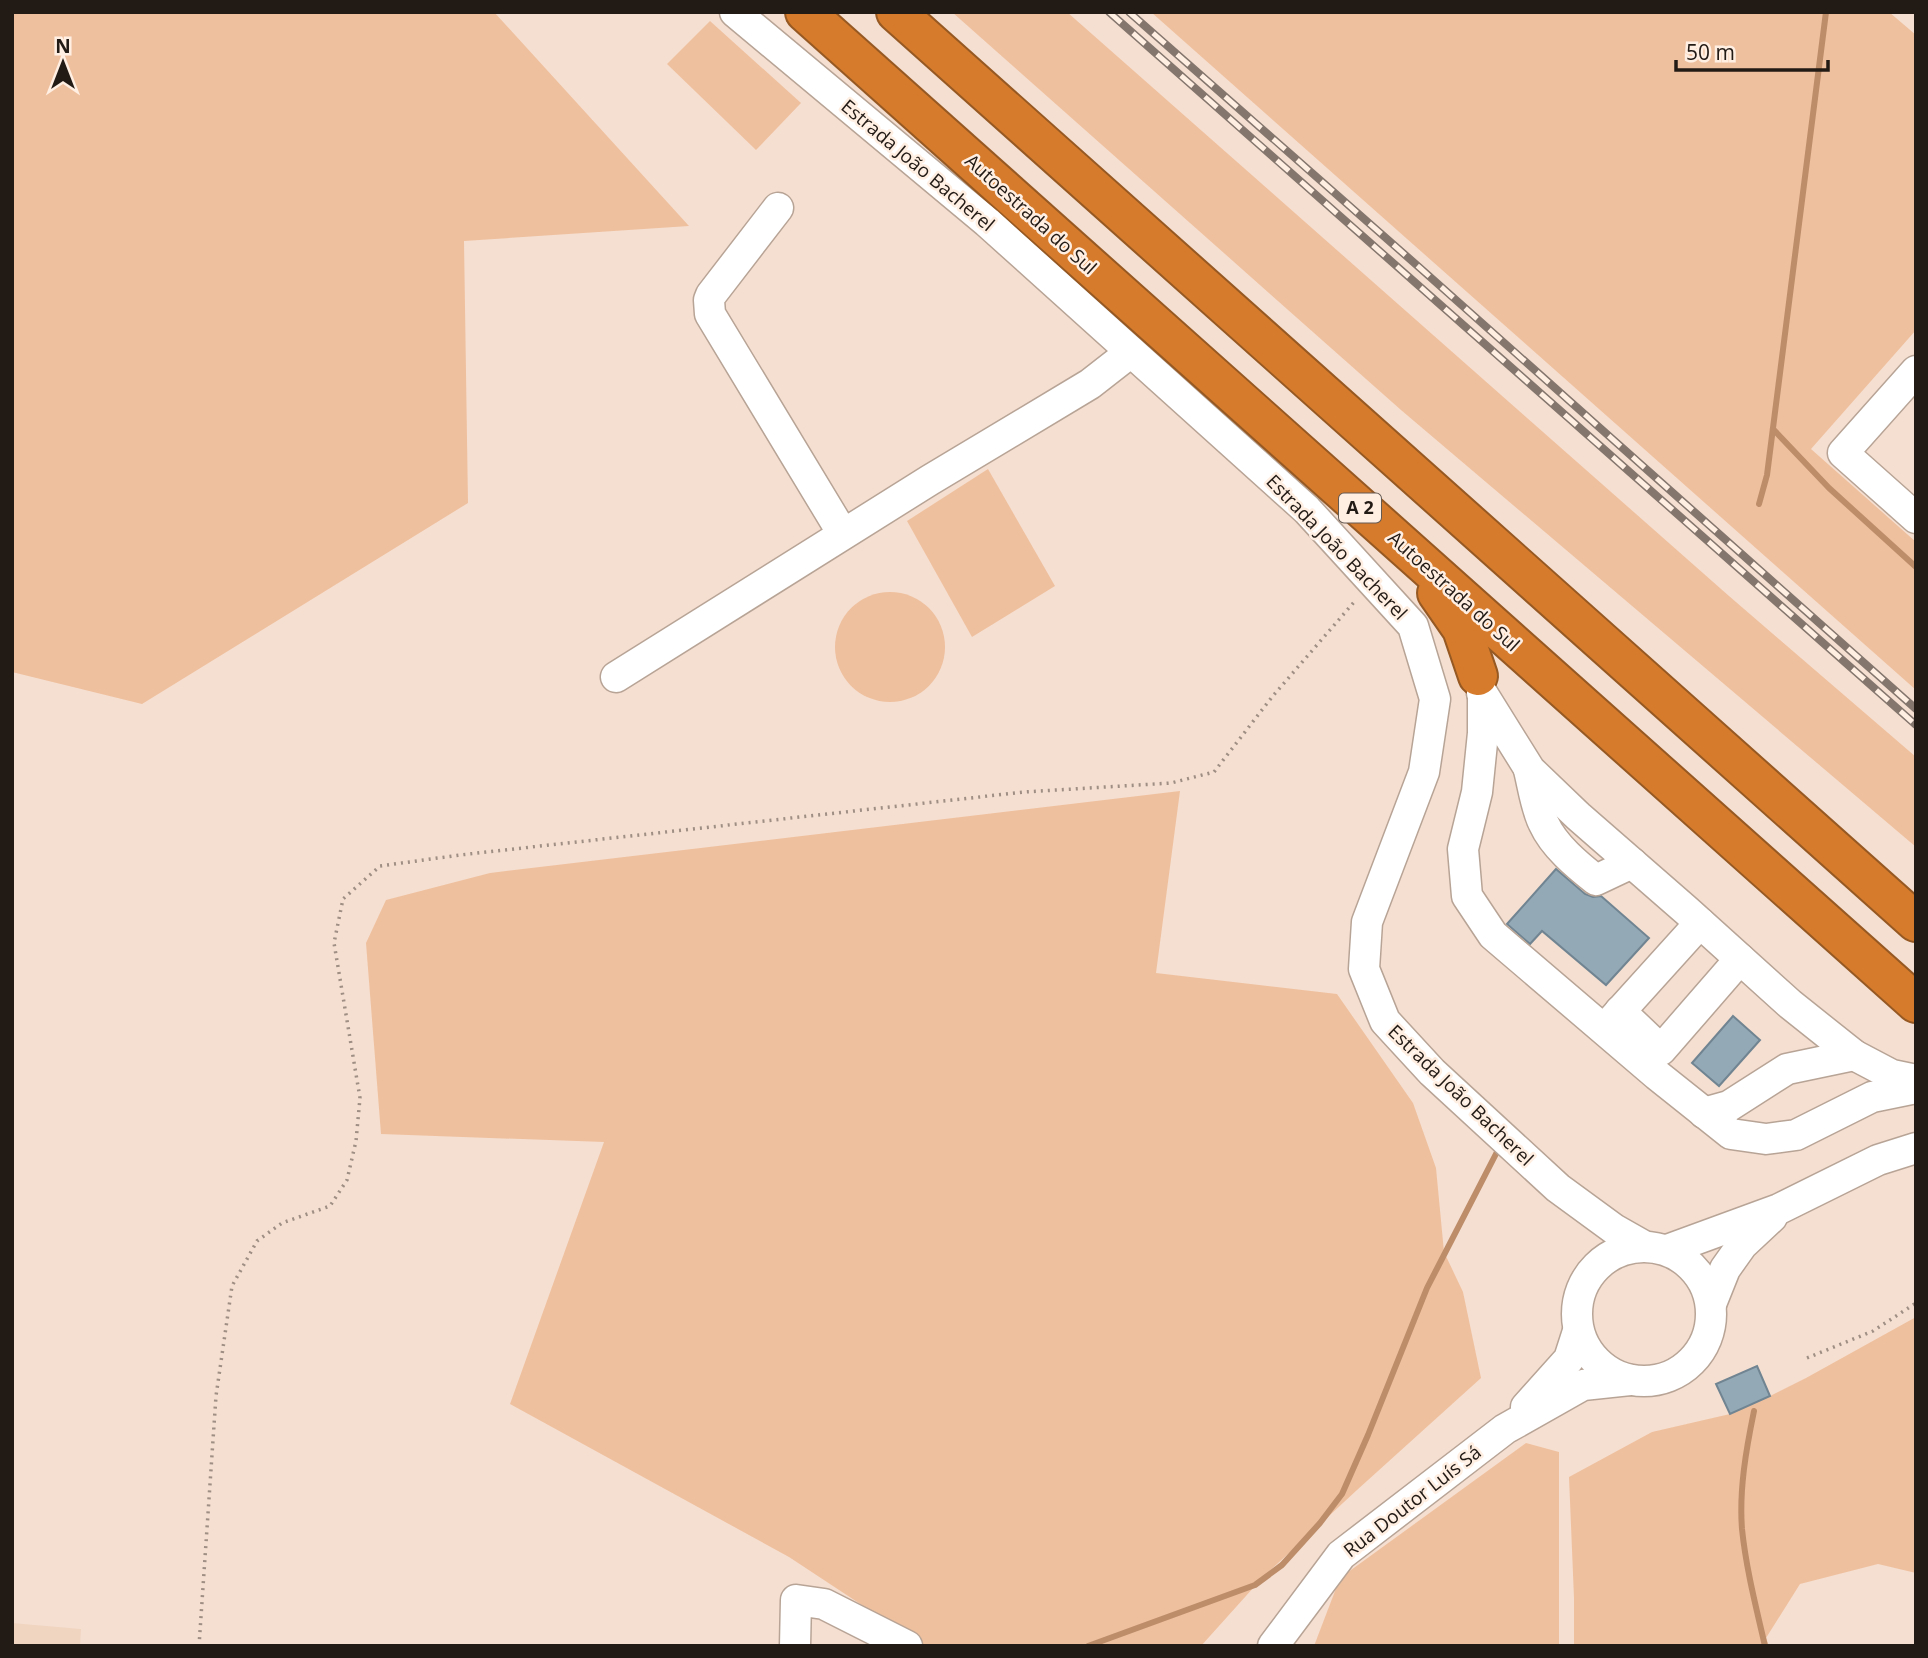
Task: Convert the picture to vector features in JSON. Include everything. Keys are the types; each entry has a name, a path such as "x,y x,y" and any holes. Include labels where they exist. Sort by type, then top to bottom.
{"highway":[{"name":"Autoestrada do Sul","path":"805,12 1916,1003"},
{"path":"896,12 1916,922"},
{"path":"1371,517 1432,586 1462,629 1480,685"}],"street":[{"name":"Estrada João Bacherel","path":"735,12 987,222 1307,510 1413,626 1435,699 1424,772 1367,922 1364,969 1385,1021 1432,1072 1558,1188 1614,1229 1656,1248"},
{"path":"778,208 711,295 710,314 844,534"},
{"path":"616,677 930,480 1090,384 1131,352"},
{"path":"1916,371 1843,453 1916,517"},
{"path":"1480,685 1528,766 1578,816 1790,1004 1854,1055 1892,1075 1916,1080"},
{"path":"1480,685 1483,733 1477,792 1463,849 1467,897 1493,935 1612,1020 1661,1050 1740,959"},
{"path":"1612,1020 1700,923"},
{"path":"1612,1020 1704,1113 1731,1134 1766,1139 1796,1135 1872,1097 1916,1088"},
{"path":"1704,1113 1729,1106 1787,1069 1854,1055"},
{"path":"1630,1380 1608,1371 1590,1355 1578,1331 1576,1307 1584,1282 1604,1259 1625,1249 1656,1248 1779,1209 1878,1160 1916,1148"},
{"name":"Estrada João Bacherel","path":"1558,1188 1588,1234 1594,1271"},
{"path":"1711,1304 1725,1269 1742,1245 1779,1209"},
{"path":"1506,1429 1583,1385 1669,1377 1695,1358 1707,1339 1712,1314 1703,1281 1684,1259 1656,1248"},
{"path":"1506,1429 1569,1359 1578,1331"},
{"name":"Rua Doutor Luís Sá","path":"1273,1646 1341,1555 1506,1429"},
{"path":"794,1646 796,1600 824,1604 907,1646"}],"path":[{"path":"199,1646 216,1396 232,1286 257,1241 282,1223 330,1206 347,1180 356,1141 360,1098 334,943 343,899 380,866 1024,792 1171,783 1214,772 1272,697 1372,581"},
{"path":"1807,1358 1873,1331 1916,1303"}],"shaded area":[{"path":"12,12 494,12 689,226 464,241 468,503 142,704 12,672"},
{"path":"952,12 1067,12 1729,596 1916,757 1916,847 1401,410"},
{"path":"1151,12 1889,12 1916,35 1916,330 1811,449 1916,542 1916,690"},
{"path":"710,21 801,103 756,150 667,64"},
{"path":"988,469 1055,586 972,637 907,521"},
{"path":"890,592 911,596 929,608 941,626 945,647 941,668 929,686 911,698 890,702 869,698 851,686 839,668 835,647 839,626 851,608 869,596"},
{"path":"1180,791 1156,973 1337,994 1413,1103 1436,1168 1444,1252 1463,1292 1481,1378 1263,1577 1201,1646 924,1646 789,1557 510,1404 604,1142 381,1134 366,943 386,900 490,873"},
{"path":"1916,1317 1916,1573 1878,1564 1800,1584 1766,1638 1769,1646 1574,1646 1569,1477 1652,1432 1730,1414 1770,1396"},
{"path":"1526,1443 1559,1452 1559,1646 1314,1646 1340,1578"},
{"path":"12,1623 81,1629 80,1646 12,1646"}],"building":[{"path":"1556,869 1585,894 1601,896 1649,938 1606,985 1542,931 1530,944 1507,924"},
{"path":"1733,1016 1760,1040 1719,1086 1692,1063"},
{"path":"1757,1366 1770,1396 1730,1414 1716,1384"}],"waterway":[{"path":"1759,504 1767,475 1826,12"},
{"path":"1773,429 1829,488 1916,567"},
{"path":"1088,1646 1255,1585 1282,1565 1320,1523 1342,1494 1427,1288 1499,1148"},
{"path":"1754,1411 1744,1470 1742,1529 1765,1646"}],"railway":[{"path":"1109,12 1916,725"},
{"path":"1129,12 1916,709"}]}
